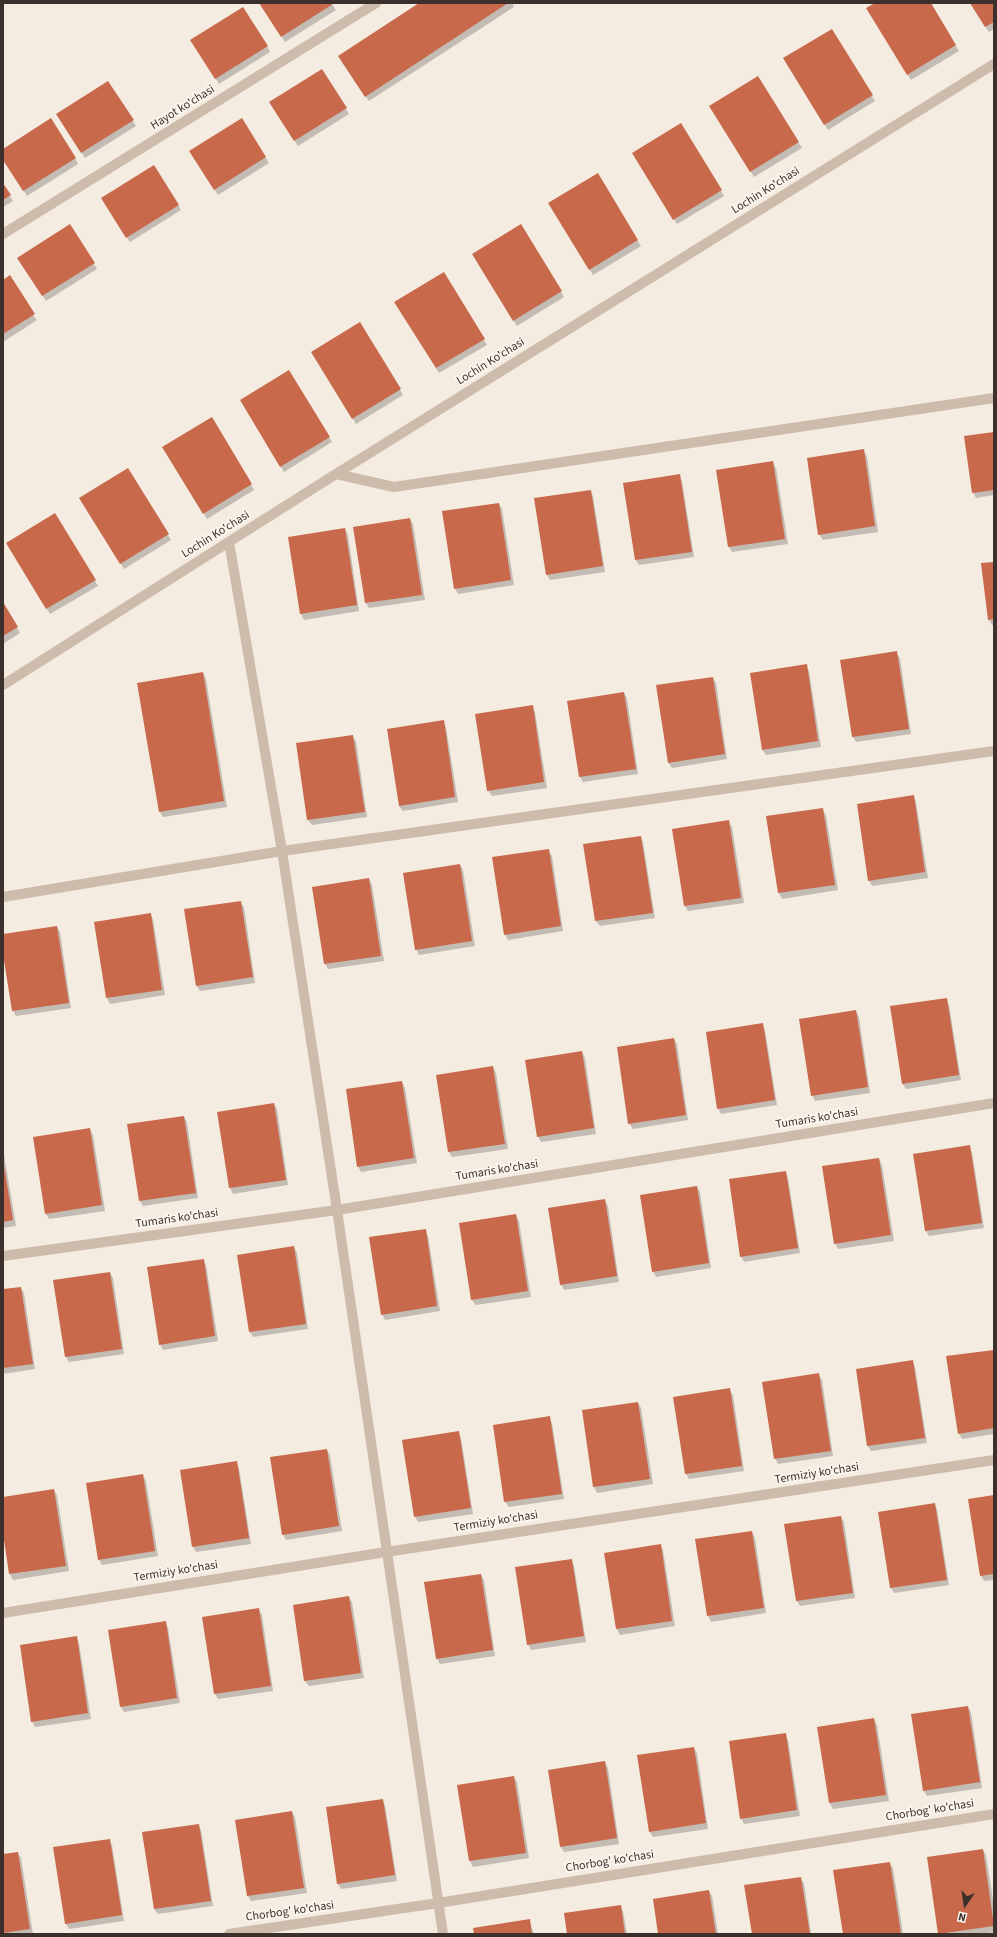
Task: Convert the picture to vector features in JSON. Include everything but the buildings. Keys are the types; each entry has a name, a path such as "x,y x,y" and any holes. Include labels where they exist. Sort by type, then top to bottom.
{"street":[{"name":"Hayot ko'chasi","path":"3,234 376,3"},
{"name":"Lochin Ko'chasi","path":"3,685 336,474 994,64"},
{"path":"336,474 394,487 994,398"},
{"path":"229,542 282,852 337,1210 443,1934"},
{"path":"3,897 282,852 994,751"},
{"name":"Tumaris ko'chasi","path":"3,1256 337,1210 994,1103"},
{"name":"Termiziy ko'chasi","path":"3,1613 386,1552 994,1460"},
{"name":"Chorbog' ko'chasi","path":"229,1934 438,1903 994,1814"}]}
